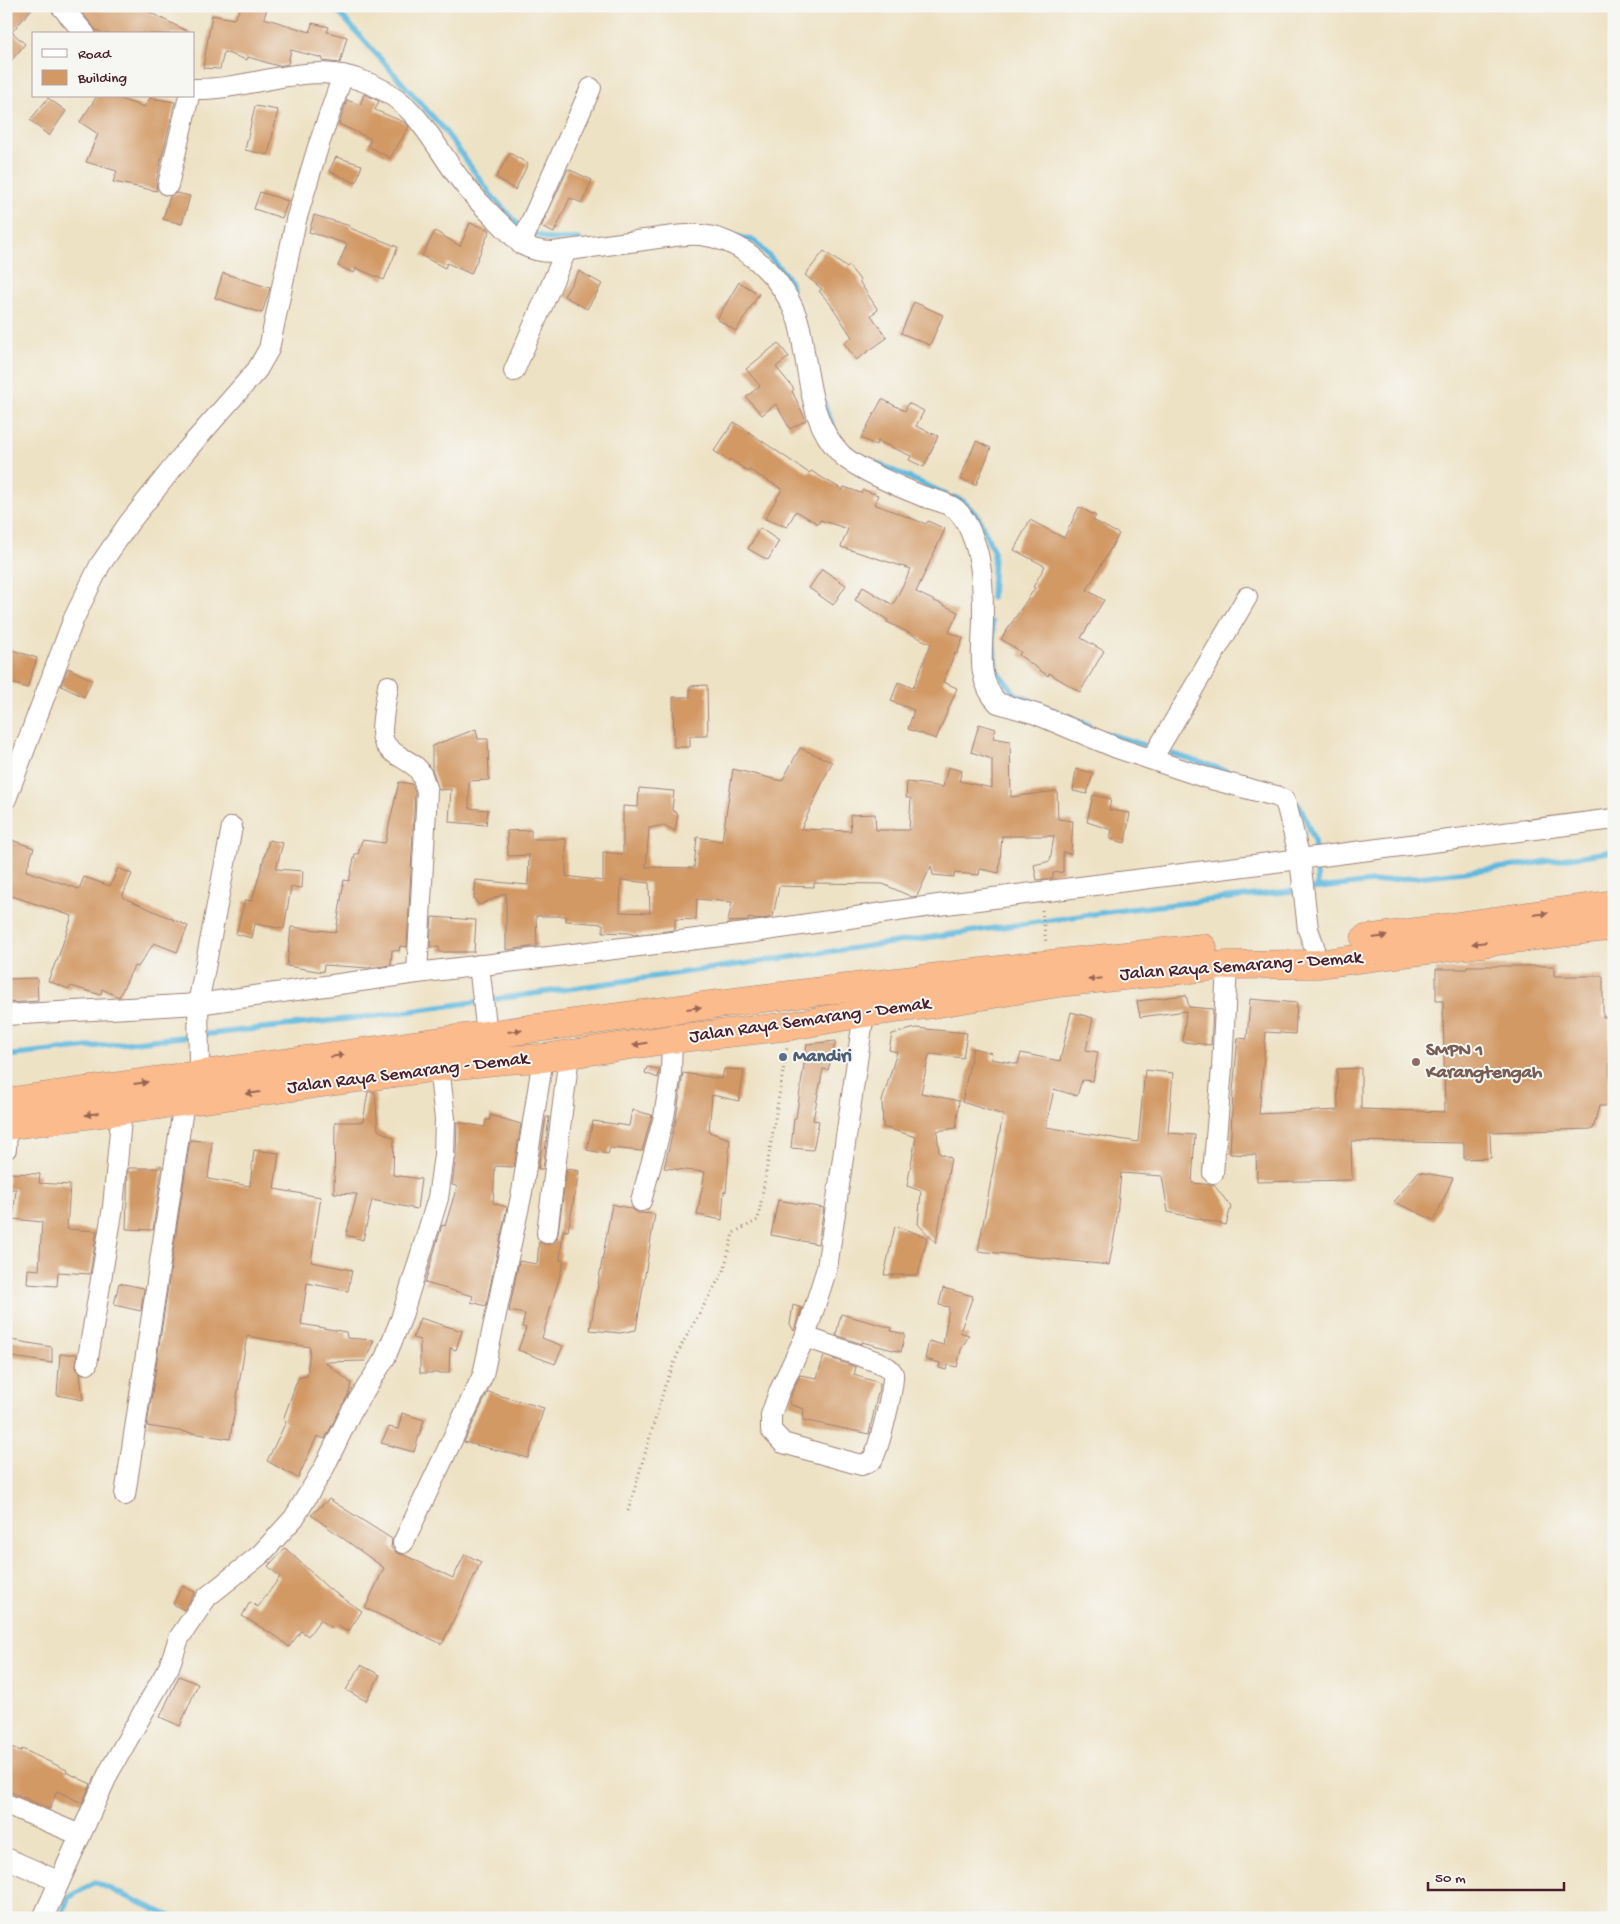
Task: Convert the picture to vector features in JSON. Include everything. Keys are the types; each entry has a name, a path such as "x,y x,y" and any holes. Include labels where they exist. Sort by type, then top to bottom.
{"highway":[{"name":"Jalan Raya Semarang - Demak","path":"6,1126 184,1102 487,1030 1045,964 1311,938 1614,904"},
{"name":"Jalan Raya Semarang - Demak","path":"6,1102 200,1068 307,1073 439,1067 556,1056 672,1039 791,1026 1058,983 1227,964 1318,964 1614,926"}],"street":[{"path":"61,6 83,32"},
{"path":"195,89 219,88 306,74 343,75 380,88 404,105 415,116 466,187 521,244 528,248 545,252 566,251 687,234 701,235 729,242 753,257 764,267 782,290 796,315 814,409 826,436 835,448 845,458 900,487 954,508 967,524 977,548 982,581 981,667 989,692 994,699 998,703 1036,714 1117,748 1204,777 1276,796 1284,800 1300,860 1311,938"},
{"path":"6,799 74,618 100,565 129,522 186,451 257,370 269,349 296,220 318,147 343,75"},
{"path":"521,244 591,88"},
{"path":"168,185 189,98"},
{"path":"514,371 566,251"},
{"path":"1152,759 1247,597"},
{"path":"388,686 382,732 384,743 390,750 417,768 423,777 427,792 417,973"},
{"path":"6,1015 198,1007 417,973 480,970 938,905 1614,819"},
{"path":"200,1068 198,1007 232,828"},
{"path":"1213,1173 1222,1068 1227,964"},
{"path":"480,970 487,1030"},
{"path":"805,1337 878,1362 887,1367 893,1374 893,1386 877,1450 871,1461 861,1465 783,1442 771,1430 771,1415 779,1392 805,1337 827,1268 864,1013"},
{"path":"641,1201 664,1117 672,1073 672,1039"},
{"path":"547,1233 556,1056"},
{"path":"403,1543 483,1375 522,1192 556,1056"},
{"path":"43,1918 109,1772 169,1667 179,1638 207,1597 261,1554 294,1518 324,1468 351,1412 385,1358 401,1319 438,1198 444,1155 445,1118 439,1067"},
{"path":"125,1496 184,1102"},
{"path":"87,1364 113,1208 122,1109"},
{"path":"6,1126 6,1149"},
{"path":"6,1804 80,1835"},
{"path":"6,1858 58,1882"}],"path":[{"path":"1042,909 1046,942"},
{"path":"628,1511 665,1386 680,1346 724,1270 733,1233 758,1220 791,1026"}],"building":[{"path":"6,6 34,6 12,32 25,44 6,67"},
{"path":"88,6 137,6 189,32 100,32 83,14"},
{"path":"242,6 268,6 264,18 310,32 312,23 329,27 327,32 347,37 340,63 322,61 323,58 291,50 288,64 278,66 248,57 247,60 224,52 220,69 203,68 212,15 234,19"},
{"path":"364,94 379,101 375,110 406,123 409,127 390,158 368,146 371,139 339,124 347,100 360,105"},
{"path":"48,98 66,111 49,136 30,120"},
{"path":"96,98 117,98 144,107 150,98 175,102 156,182 157,191 113,182 117,171 86,162 98,134 80,122"},
{"path":"255,106 278,110 268,155 245,150"},
{"path":"510,153 528,164 515,190 496,177"},
{"path":"336,157 362,165 356,183 329,171"},
{"path":"568,169 592,180 582,203 570,198 554,233 541,227"},
{"path":"260,192 288,201 282,218 254,209"},
{"path":"177,193 190,196 182,224 163,219 170,196"},
{"path":"314,215 350,226 350,228 398,247 384,280 356,268 354,273 338,266 347,244 309,232"},
{"path":"470,223 490,230 471,274 447,263 445,268 422,256 435,231 460,246"},
{"path":"824,251 847,268 849,266 860,280 878,310 871,315 887,338 856,360 844,343 852,337 831,305 819,291 822,289 805,275"},
{"path":"579,271 602,284 587,309 564,296"},
{"path":"223,273 270,288 262,313 215,298"},
{"path":"739,282 759,294 736,331 717,319"},
{"path":"914,302 943,315 930,345 901,333"},
{"path":"778,343 789,357 776,367 794,389 792,391 806,420 790,429 776,404 762,415 746,397 760,386 746,369"},
{"path":"882,399 905,411 908,403 924,411 916,426 938,436 924,467 909,460 911,456 878,441 876,445 861,438"},
{"path":"734,422 809,473 811,471 843,490 844,487 861,493 863,490 878,495 874,504 926,524 928,521 945,529 916,592 958,612 949,632 963,638 943,682 957,688 936,739 908,729 914,710 891,701 898,682 913,688 931,644 887,622 888,620 855,600 863,587 893,605 911,569 841,547 848,529 820,520 818,524 796,511 787,527 765,519 782,489 714,451"},
{"path":"976,441 991,448 976,485 960,479"},
{"path":"1079,507 1096,516 1093,520 1119,534 1087,590 1104,600 1081,638 1104,651 1080,692 1049,673 1048,676 1019,655 1021,652 1001,639 1035,588 1033,587 1045,566 1014,550 1030,520 1064,538"},
{"path":"760,528 779,541 768,560 748,549"},
{"path":"822,569 846,585 833,605 809,588"},
{"path":"6,648 37,658 27,688 6,681"},
{"path":"68,668 92,680 84,697 61,686"},
{"path":"707,685 708,736 690,736 690,747 674,747 673,697 690,697 690,686"},
{"path":"979,724 996,729 993,738 1010,741 1011,797 1057,791 1058,819 1073,821 1071,854 1063,852 1063,872 1053,873 1053,878 1037,880 1034,865 1050,861 1054,836 1002,836 999,873 980,869 979,875 954,873 954,877 933,875 931,866 917,896 912,897 883,884 814,883 814,887 779,886 773,917 757,920 749,918 748,921 728,922 732,902 697,899 696,920 675,919 675,930 634,935 629,933 603,932 603,924 566,921 566,916 536,916 537,946 506,950 506,893 479,905 474,898 476,880 528,885 529,855 508,856 507,831 531,830 531,839 566,839 566,876 603,881 603,852 623,854 623,806 638,807 639,788 674,791 672,810 678,814 675,831 664,825 649,828 646,867 694,868 697,837 722,841 733,769 782,781 800,748 832,762 801,829 851,831 850,815 875,814 876,830 909,830 911,798 906,798 907,782 943,787 948,767 962,771 959,781 992,788 992,759 971,752","holes":["621,880 649,883 650,913 620,912"]},
{"path":"476,729 478,739 488,739 489,780 469,781 469,808 488,810 486,825 449,822 451,789 439,790 432,769 432,746"},
{"path":"1076,769 1093,773 1087,794 1073,791"},
{"path":"399,782 412,784 415,793 407,947 400,946 399,951 392,950 391,965 369,968 324,965 323,972 287,966 291,927 336,932 344,880 349,881 355,854 358,854 362,840 385,843"},
{"path":"1093,795 1111,799 1109,810 1130,813 1125,843 1110,839 1112,830 1087,822"},
{"path":"6,838 34,848 26,871 79,889 84,877 110,886 118,868 132,874 122,897 188,926 177,952 154,943 138,967 134,966 119,997 102,989 101,995 71,986 69,989 48,981 57,961 72,916 6,894"},
{"path":"269,840 283,843 276,869 303,871 302,888 291,887 284,929 255,924 252,938 236,934 245,900 252,901"},
{"path":"432,917 476,920 474,952 439,952 439,947 430,947"},
{"path":"1467,966 1554,966 1554,976 1603,976 1603,1017 1609,1017 1610,1106 1599,1106 1593,1129 1490,1132 1491,1158 1464,1159 1464,1143 1351,1141 1352,1180 1257,1182 1256,1155 1230,1154 1238,1038 1247,1039 1250,999 1297,1003 1295,1034 1266,1032 1259,1114 1338,1110 1337,1069 1361,1068 1361,1109 1445,1112 1443,1001 1436,1001 1436,969 1467,969"},
{"path":"37,978 38,1001 6,1003 6,979"},
{"path":"1186,995 1189,1007 1213,1009 1211,1045 1183,1042 1186,1011 1140,1017 1137,1001"},
{"path":"1071,1012 1093,1018 1086,1050 1098,1052 1093,1081 1082,1080 1077,1096 1054,1089 1046,1127 1138,1142 1145,1070 1173,1073 1168,1133 1195,1135 1192,1183 1214,1185 1231,1207 1226,1225 1168,1212 1162,1176 1121,1173 1116,1227 1109,1265 978,1251 1003,1115 962,1102 973,1048 992,1053 991,1059 1018,1064 1021,1053 1060,1061"},
{"path":"916,1028 967,1033 963,1058 929,1055 921,1093 959,1101 956,1128 937,1131 939,1153 951,1158 936,1243 918,1224 921,1191 907,1186 916,1137 883,1127 882,1101 897,1052 889,1050 892,1034"},
{"path":"836,1041 828,1070 823,1069 813,1120 819,1121 813,1150 791,1148 794,1118 796,1118 807,1044"},
{"path":"647,1067 659,1069 658,1078 645,1073"},
{"path":"724,1069 744,1070 739,1101 712,1095 709,1132 730,1139 722,1220 697,1215 705,1172 664,1168 676,1119 683,1073 722,1079"},
{"path":"368,1092 375,1092 378,1130 394,1138 393,1175 421,1179 417,1209 372,1200 363,1240 346,1235 357,1194 334,1193 335,1122 363,1122"},
{"path":"632,1110 652,1115 642,1151 610,1148 608,1154 587,1150 593,1121 629,1126"},
{"path":"490,1115 521,1124 514,1167 495,1166 493,1203 507,1207 486,1306 471,1302 473,1296 425,1283 442,1225 445,1226 457,1186 452,1185 456,1157 457,1122 485,1127 486,1120 490,1120"},
{"path":"546,1117 549,1117 543,1169 538,1169"},
{"path":"190,1140 212,1142 208,1179 250,1186 254,1150 279,1153 274,1189 321,1197 311,1262 352,1270 348,1291 307,1283 301,1324 346,1332 347,1338 374,1340 365,1361 325,1362 351,1383 349,1393 325,1439 317,1436 298,1478 267,1461 286,1422 283,1420 298,1378 307,1376 310,1347 247,1336 230,1439 147,1426"},
{"path":"160,1165 162,1166 153,1230 126,1229 128,1168 160,1168"},
{"path":"567,1169 579,1171 568,1231 563,1230 560,1260 564,1261 542,1338 563,1346 555,1364 518,1350 526,1328 522,1327 525,1314 509,1311 519,1261 537,1264 539,1242 546,1245 552,1244 557,1240"},
{"path":"1418,1172 1453,1178 1434,1220 1394,1202"},
{"path":"8,1173 40,1174 39,1183 70,1185 67,1229 97,1231 90,1274 58,1272 57,1286 27,1284 28,1269 39,1270 42,1222 13,1219 16,1189 8,1189"},
{"path":"778,1200 824,1208 818,1244 771,1235"},
{"path":"612,1204 632,1209 638,1213 655,1214 636,1330 620,1333 590,1330"},
{"path":"895,1226 927,1237 918,1275 884,1275"},
{"path":"119,1283 144,1288 141,1311 114,1305"},
{"path":"943,1288 973,1296 960,1332 969,1335 961,1350 957,1367 948,1365 946,1370 939,1368 940,1363 925,1359 929,1341 943,1345 949,1307 939,1305"},
{"path":"793,1305 802,1308 794,1331 790,1324"},
{"path":"841,1314 892,1328 891,1331 905,1334 901,1352 862,1342 862,1344 836,1335"},
{"path":"420,1318 462,1331 456,1350 450,1348 449,1373 420,1373 420,1340 413,1338"},
{"path":"11,1340 52,1347 52,1363 6,1356 6,1350"},
{"path":"60,1354 77,1354 76,1368 80,1373 83,1400 57,1395"},
{"path":"824,1356 856,1367 854,1375 880,1383 869,1434 803,1420 804,1409 789,1404 800,1375 817,1378"},
{"path":"488,1392 544,1408 528,1458 464,1442"},
{"path":"402,1413 424,1420 414,1452 381,1443 389,1427 398,1429"},
{"path":"329,1499 392,1539 391,1548 397,1553 453,1578 465,1554 481,1562 442,1644 365,1608 384,1568 311,1515"},
{"path":"285,1548 328,1588 362,1611 348,1632 336,1625 333,1628 320,1620 308,1636 301,1631 289,1647 279,1638 242,1616 250,1602 258,1607 280,1577 268,1566"},
{"path":"182,1586 195,1592 184,1610 173,1604"},
{"path":"361,1665 380,1675 366,1701 346,1690"},
{"path":"179,1676 198,1684 180,1726 160,1717"},
{"path":"6,1745 21,1751 22,1749 67,1770 66,1772 91,1784 82,1803 57,1791 50,1809 6,1790"}],"waterway":[{"path":"333,6 442,127 492,196 520,227"},
{"path":"535,234 548,239 579,239"},
{"path":"732,235 755,241 786,275 792,287"},
{"path":"823,401 836,434"},
{"path":"856,454 946,494"},
{"path":"954,497 963,501 978,516 994,552 992,598"},
{"path":"992,622 996,670 1015,694 1089,725"},
{"path":"1106,733 1144,745"},
{"path":"1173,754 1259,781"},
{"path":"1290,800 1300,806 1314,840 1315,849"},
{"path":"6,1056 384,1015 1122,910 1516,866 1614,851"},
{"path":"1317,874 1318,888"},
{"path":"61,1918 68,1898 95,1882 174,1918"}],"place":[{"name":"Mandiri","path":"783,1057"},
{"name":"SMPN 1 Karangtengah","path":"1416,1062"}]}
